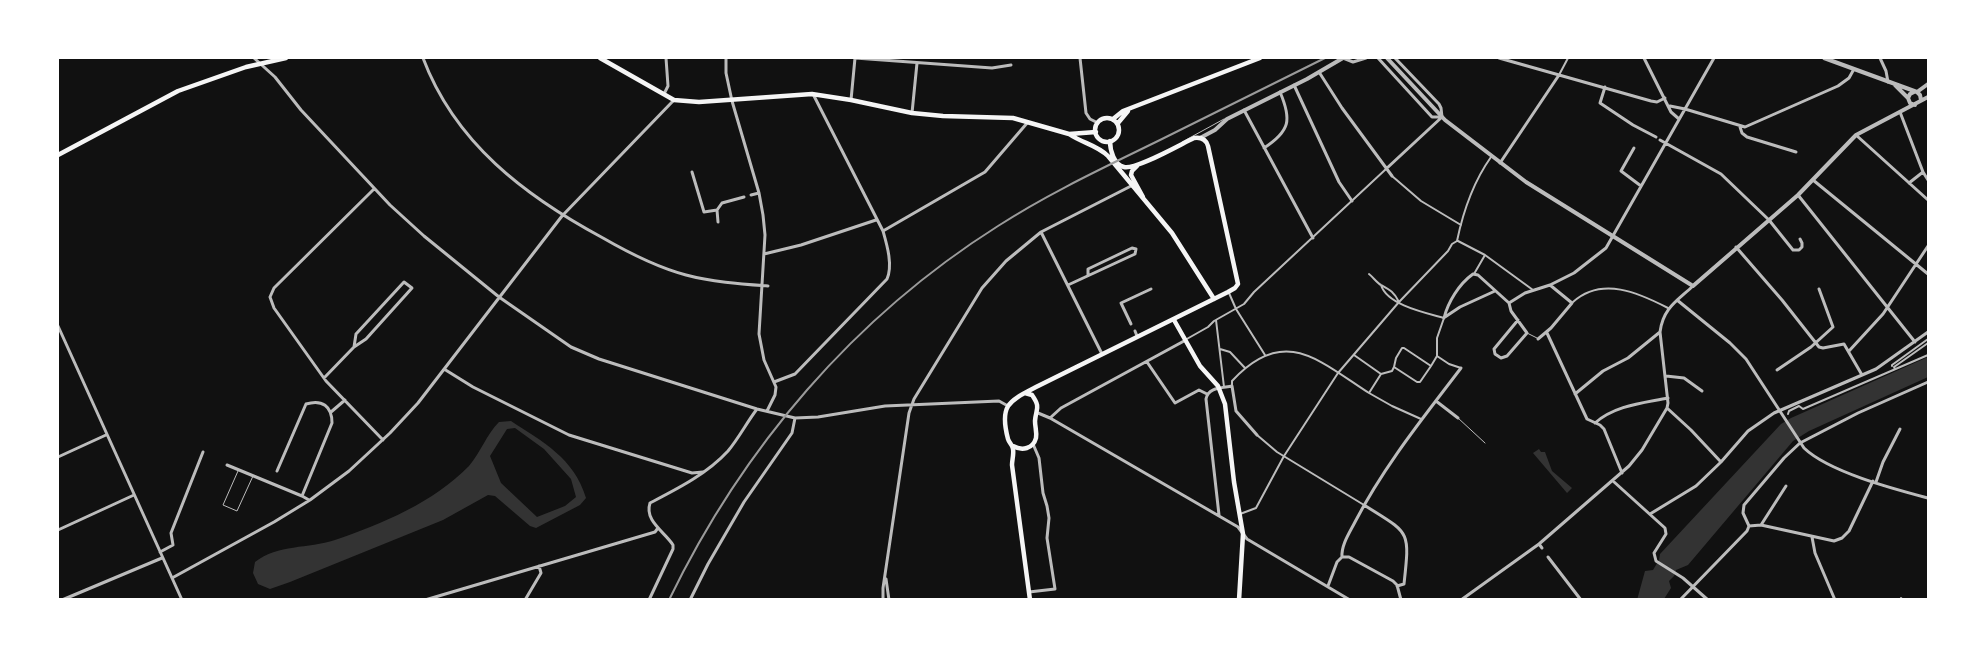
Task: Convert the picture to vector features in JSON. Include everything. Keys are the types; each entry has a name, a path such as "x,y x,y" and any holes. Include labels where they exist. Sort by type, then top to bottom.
{"main road":[{"path":"58,155 178,91 262,63 286,58"},
{"path":"600,58 674,100 695,103 812,94 943,116 1013,118 1069,134 1076,139 1096,146 1108,156 1172,233 1194,264 1214,298"},
{"path":"1113,119 1120,112 1258,58"},
{"path":"1108,141 1118,134 1118,123 1131,109"},
{"path":"1108,141 1098,137 1096,132 1098,123 1106,118 1113,119 1118,123"},
{"path":"1069,134 1096,132"},
{"path":"1024,394 1030,393 1038,405 1035,421 1036,436 1033,444 1024,449 1019,449 1013,446 1008,438 1005,417 1007,407 1012,400 1137,336 1174,320 1236,287 1238,279 1206,141 1194,138 1138,165 1126,168 1121,166 1112,154 1108,141"},
{"path":"1108,141 1108,156"},
{"path":"1138,165 1131,175 1146,202"},
{"path":"1174,320 1184,341 1200,366 1222,388 1234,482 1243,534 1239,600"},
{"path":"1013,446 1012,465 1030,600"}],"street":[{"path":"254,58 262,63 301,110 374,189 424,236 498,297 534,323 578,350 599,360 757,409 795,418 818,417 884,406 911,404 999,401 1007,407"},
{"path":"423,58 432,78 458,123 482,153 517,184 562,216 637,257 685,275 708,280 768,286"},
{"path":"664,94 668,86 666,58"},
{"path":"726,58 726,73 732,101 764,215 761,350 776,387 775,395 767,411"},
{"path":"851,100 855,58 992,68 1011,65"},
{"path":"1080,58 1086,113 1090,119 1098,123"},
{"path":"1200,138 1215,130 1228,118 1343,58 1351,62 1366,58"},
{"path":"1379,58 1432,117 1442,117"},
{"path":"1387,58 1442,117 1500,163 1693,286"},
{"path":"1050,418 1061,408 1208,328 1216,320 1244,304 1254,292 1442,117 1442,108 1439,104 1395,58"},
{"path":"1499,58 1651,101 1657,102 1665,98"},
{"path":"1500,163 1568,58"},
{"path":"1644,58 1674,116 1679,119"},
{"path":"1509,304 1533,290 1550,285 1586,264 1606,248 1714,58"},
{"path":"1824,58 1916,92 1920,95 1920,100"},
{"path":"1880,58 1886,71 1888,82"},
{"path":"912,112 917,63"},
{"path":"1670,106 1740,126 1746,126 1838,86 1849,78 1854,69"},
{"path":"1319,72 1386,170 1421,201 1461,224"},
{"path":"1900,111 1910,94 1928,84"},
{"path":"1294,85 1338,182 1352,201"},
{"path":"1895,85 1910,103 1915,105"},
{"path":"1605,87 1600,103 1633,125 1656,137"},
{"path":"1264,148 1279,137 1286,127 1287,109 1280,92"},
{"path":"774,382 795,374 887,279 890,273 883,231 812,94"},
{"path":"1461,600 1539,544 1622,473 1642,450 1667,408 1666,376 1660,332 1662,321 1668,308 1798,195 1856,135 1928,97"},
{"path":"172,578 310,500 348,471 383,440 414,408 562,216 674,100"},
{"path":"1244,110 1313,238"},
{"path":"1900,111 1923,172 1928,180"},
{"path":"883,231 989,169 1028,122"},
{"path":"1740,126 1742,133 1747,137 1796,152"},
{"path":"1856,135 1928,200"},
{"path":"1660,140 1721,174 1769,220 1793,250 1798,250 1802,247 1800,239"},
{"path":"1634,148 1621,171 1641,186"},
{"path":"1240,513 1256,508 1284,456 1338,373 1399,302 1457,240 1476,183 1492,157"},
{"path":"692,172 704,212 717,210"},
{"path":"1909,183 1923,172"},
{"path":"1813,180 1928,274"},
{"path":"884,600 911,404 982,288 1016,251 1041,232 1133,185"},
{"path":"374,189 274,288 270,295 270,300 324,378 383,440"},
{"path":"751,195 759,193"},
{"path":"1798,195 1915,342"},
{"path":"718,222 717,210 722,202 744,197"},
{"path":"764,254 800,245 876,220"},
{"path":"1041,232 1102,354"},
{"path":"1318,233 1322,235"},
{"path":"1457,240 1485,255 1533,290"},
{"path":"1849,351 1887,307 1928,246"},
{"path":"1736,247 1768,283 1815,342 1821,348 1843,344 1862,374"},
{"path":"1068,285 1088,274 1091,275 1135,254 1136,249 1132,248 1088,270 1088,274"},
{"path":"1394,367 1416,382 1420,382 1437,356 1437,338 1452,299 1465,281 1474,274 1485,255"},
{"path":"1369,274 1395,294 1399,302"},
{"path":"1474,274 1477,274 1509,304 1526,332 1505,358 1501,358 1495,353 1495,347 1518,320"},
{"path":"324,378 354,347 366,339 412,288 404,282 356,334 354,347"},
{"path":"1381,285 1383,292 1390,298 1417,312 1444,318 1460,307 1495,290"},
{"path":"1550,285 1572,303"},
{"path":"1131,324 1121,303 1151,289"},
{"path":"1538,339 1546,333 1572,303 1591,292 1614,289 1635,292 1668,308"},
{"path":"1777,370 1833,326 1819,289"},
{"path":"1228,292 1236,309 1265,355"},
{"path":"1677,300 1730,343 1746,359 1797,438 1809,453 1820,461 1836,468 1928,498"},
{"path":"1216,320 1222,388"},
{"path":"58,326 182,600"},
{"path":"1135,331 1137,336"},
{"path":"1576,394 1604,370 1628,358 1660,332"},
{"path":"1650,514 1696,486 1721,462 1748,431 1780,411 1876,368 1928,332"},
{"path":"1546,333 1587,419 1604,429 1622,473"},
{"path":"1894,367 1892,365 1928,339"},
{"path":"1894,367 1928,343"},
{"path":"1369,392 1381,374 1392,371 1402,348 1431,366"},
{"path":"1219,349 1230,352 1245,368"},
{"path":"1397,586 1404,584 1407,556 1406,539 1398,527 1284,456 1257,435 1236,411 1232,381 1245,368 1265,355 1295,351 1309,355 1392,406 1421,420"},
{"path":"1788,414 1789,411 1799,406 1803,409 1894,367 1928,354"},
{"path":"1354,355 1381,374"},
{"path":"1328,586 1337,562 1342,557 1344,546 1364,505 1398,452 1461,368 1449,364 1437,356"},
{"path":"1147,362 1175,403 1199,390 1207,394"},
{"path":"444,369 473,387 569,435 692,473 703,472"},
{"path":"1666,376 1684,378 1702,391"},
{"path":"1749,526 1743,513 1744,506 1784,458 1800,442 1858,413 1928,382"},
{"path":"1219,516 1206,399 1210,390 1232,386"},
{"path":"1596,423 1604,416 1622,408 1668,398"},
{"path":"331,412 345,400"},
{"path":"1436,401 1460,419"},
{"path":"277,471 306,404 320,402 329,407 332,423 302,496"},
{"path":"1667,408 1721,462"},
{"path":"649,600 673,549 672,542 658,528 649,513 650,503 703,472 727,452 757,409"},
{"path":"1038,413 1050,418 1238,527 1247,539 1350,600"},
{"path":"690,600 734,519 792,433 795,418"},
{"path":"1749,526 1760,525 1834,541 1842,538 1849,532 1900,430"},
{"path":"58,457 106,435"},
{"path":"1029,592 1056,589 1047,538 1049,518 1043,493 1039,461 1033,444"},
{"path":"160,552 173,546 171,533 203,452"},
{"path":"228,465 310,500"},
{"path":"1613,481 1664,526 1666,531 1664,537 1654,553 1657,562 1693,586 1708,600"},
{"path":"1760,525 1786,486"},
{"path":"58,530 134,495"},
{"path":"1680,600 1745,534 1749,526"},
{"path":"425,600 655,532 658,528"},
{"path":"1812,537 1815,553 1835,600"},
{"path":"1539,544 1542,548"},
{"path":"1342,557 1349,558 1393,581 1402,600"},
{"path":"1548,557 1581,600"},
{"path":"62,600 162,558"},
{"path":"526,600 541,573 539,566"},
{"path":"886,576 889,600"}],"lane":[{"path":"1174,148 1189,137 1228,118"},
{"path":"1526,332 1538,339"},
{"path":"1460,419 1486,443"},
{"path":"239,470 223,506 237,512 253,476"}],"shaded area":[{"path":"1928,357 1928,377 1809,431 1793,441 1688,565 1676,570 1674,576 1669,581 1671,588 1664,599 1637,600 1645,571 1653,570 1660,554 1781,424"},
{"path":"511,421 556,452 574,472 581,484 586,498 580,505 536,528 530,526 495,496 488,495 443,520 290,582 270,589 258,584 253,573 255,562 264,556 273,552 325,543 353,534 389,519 424,501 455,479 469,466 499,422","holes":["515,428 544,449 571,479 576,497 565,506 537,517 501,483 490,456 507,429"]},
{"path":"1539,449 1541,452 1545,452 1552,471 1572,488 1567,493 1533,453"}],"railway":[{"path":"669,600 698,544 731,490 768,438 807,390 850,344 896,301 946,262 1037,202 1325,58"}]}
